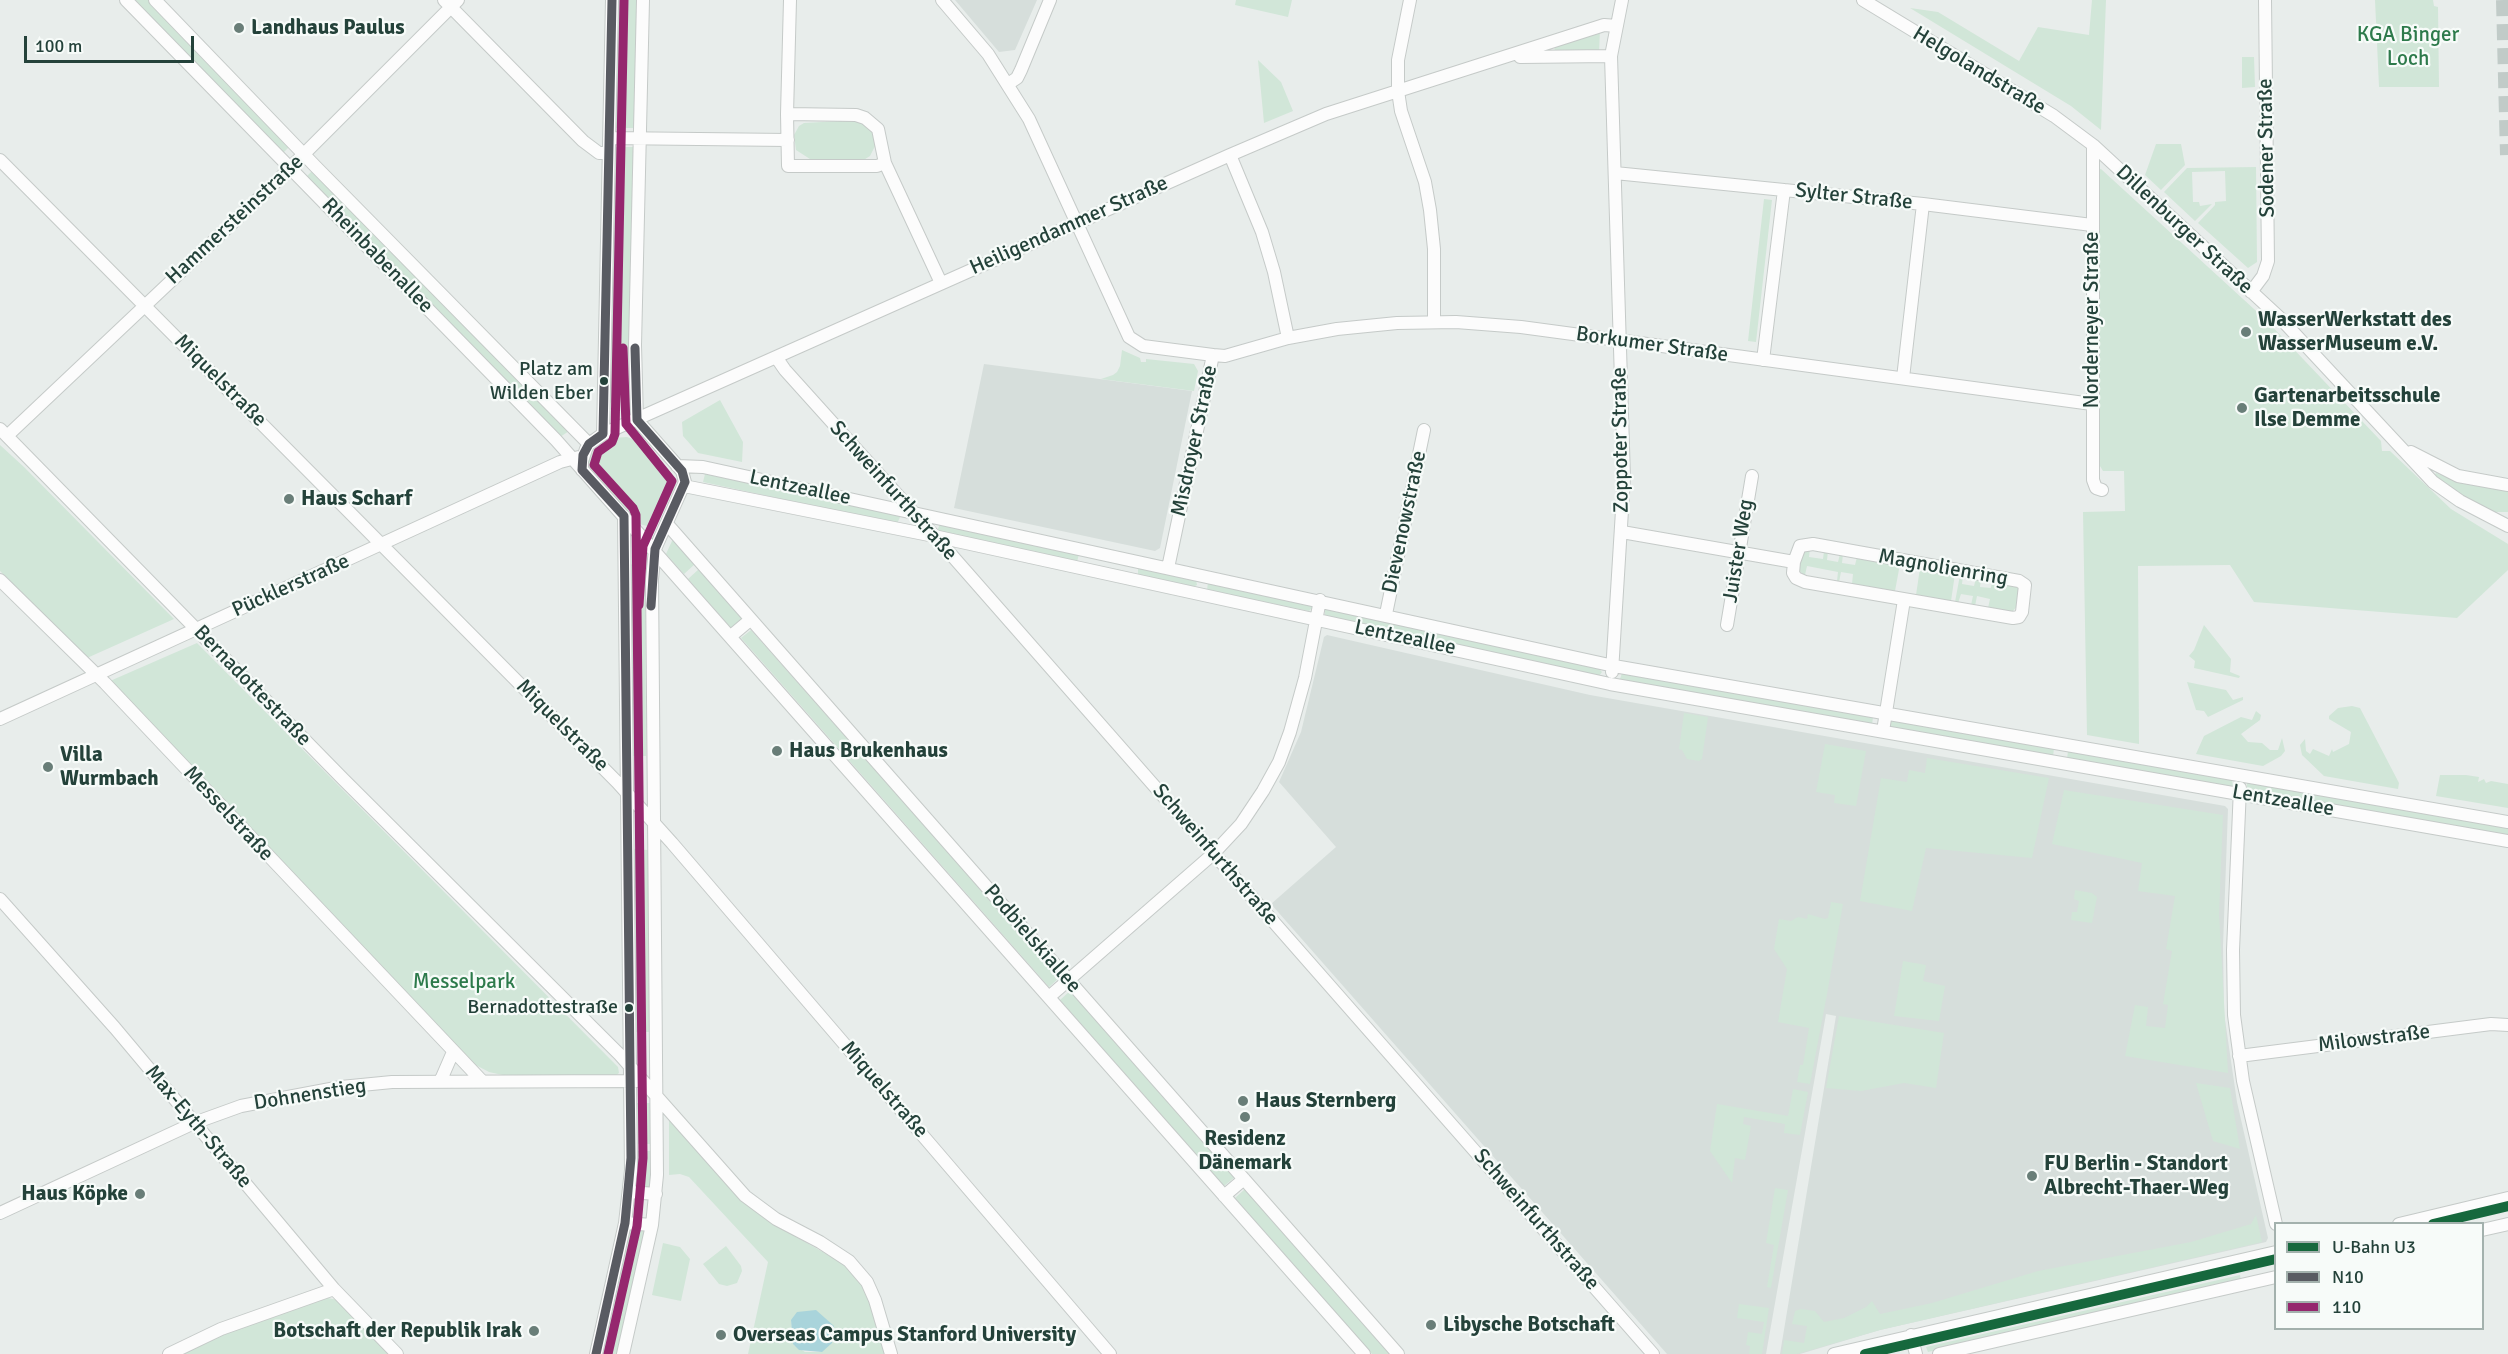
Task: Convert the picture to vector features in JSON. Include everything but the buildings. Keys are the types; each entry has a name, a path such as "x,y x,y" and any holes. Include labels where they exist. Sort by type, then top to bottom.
{"street":[{"name":"Rheinbabenallee","path":"126,0 556,440 577,457"},
{"name":"Rheinbabenallee","path":"155,0 589,444"},
{"path":"603,434 612,0"},
{"path":"623,1354 652,1225 656,1194 657,1095 651,579 655,549 684,486 684,477 677,465 637,420 635,345 643,0"},
{"path":"790,0 788,166 877,166 885,163"},
{"name":"Misdroyer Straße","path":"942,0 988,54 1029,119 1129,337 1143,346 1213,355 1168,568"},
{"path":"1008,84 1017,78 1022,70 1050,0"},
{"path":"1410,0 1398,60 1398,91 1401,111 1425,182 1430,210 1434,249 1434,321"},
{"name":"Zoppoter Straße","path":"1614,666 1624,478 1611,56 1622,0"},
{"name":"Helgolandstraße","path":"1863,0 2054,116 2093,145"},
{"name":"Sodener Straße","path":"2251,292 2263,276 2268,261 2265,0"},
{"name":"Hammersteinstraße","path":"4,432 145,306 291,168 451,2"},
{"path":"451,2 583,141 598,153 608,153"},
{"name":"Heiligendammer Straße","path":"637,420 1077,221 1326,114 1510,57 1604,25 1617,26"},
{"name":"Heiligendammer Straße","path":"1510,57 1611,56"},
{"path":"788,114 856,115 866,118 878,129 885,163 941,283"},
{"path":"609,138 788,140"},
{"name":"Norderneyer Straße","path":"2093,145 2093,480 2096,488 2102,490"},
{"name":"Dillenburger Straße","path":"2093,145 2281,319 2400,444 2421,471 2444,491 2506,522"},
{"path":"1230,155 1265,242 1288,338"},
{"name":"Miquelstraße","path":"0,160 628,794 1110,1354"},
{"name":"Sylter Straße","path":"1615,173 1923,204 2092,225"},
{"path":"1763,360 1784,190"},
{"path":"1903,378 1923,204"},
{"name":"Borkumer Straße","path":"1213,355 1225,356 1288,338 1366,326 1434,321 1521,327 2092,404"},
{"name":"Schweinfurthstraße","path":"777,357 785,370 934,536 1653,1354"},
{"path":"637,420 603,434 577,457 582,470 655,549"},
{"name":"Dievenowstraße","path":"1386,614 1424,430"},
{"name":"Bernadottestraße","path":"4,432 352,788 630,1066 745,1196 776,1220 820,1242 849,1261 867,1282 876,1300 891,1354"},
{"name":"Dillenburger Straße","path":"2400,444 2422,459 2458,476 2508,486"},
{"name":"Pücklerstraße","path":"0,719 577,457"},
{"name":"Lentzeallee","path":"677,465 703,467 1386,614 1614,666 2508,822"},
{"name":"Juister Weg","path":"1727,625 1752,476"},
{"name":"Lentzeallee","path":"684,486 934,536 1610,684 2508,841"},
{"path":"596,1354 630,1192 631,1081 624,516"},
{"name":"Podbielskiallee","path":"666,524 1398,1354"},
{"path":"1622,532 1794,562"},
{"name":"Magnolienring","path":"1813,544 2009,579 2025,585 2022,612 2019,617 2013,618 1904,600 1804,582 1796,578 1793,573 1794,562 1800,546 1813,544"},
{"name":"Podbielskiallee","path":"655,549 1364,1354"},
{"path":"1130,579 1133,561"},
{"path":"1200,594 1205,576"},
{"name":"Messelstraße","path":"0,580 96,675 482,1081"},
{"path":"1049,997 1213,854 1241,824 1279,762 1298,706 1320,600"},
{"name":"Magnolienring","path":"1886,713 1904,600"},
{"path":"731,636 750,620"},
{"path":"1610,684 1614,666"},
{"path":"1883,731 1886,713"},
{"path":"2058,762 2060,744"},
{"path":"2242,776 2239,794 2232,965 2239,1056 2276,1222"},
{"name":"Max-Eyth-Straße","path":"0,899 80,986 334,1289 397,1354"},
{"name":"Milowstraße","path":"2239,1056 2491,1024 2508,1025"},
{"path":"440,1082 453,1052"},
{"name":"Dohnenstieg","path":"0,1213 194,1123 241,1106 341,1087 392,1082 644,1081"},
{"path":"1224,1196 1244,1179"},
{"path":"630,1192 656,1194"},
{"path":"2407,1222 2508,1198"},
{"path":"625,1223 652,1225"},
{"path":"2484,1230 2508,1224"},
{"path":"1834,1354 2274,1252"},
{"path":"1939,1354 2274,1277"},
{"path":"169,1354 221,1329 334,1289"},
{"path":"1911,1335 1916,1354"}],"shaded area":[{"path":"955,0 1037,0 1015,50 999,52"},
{"path":"984,364 1192,391 1160,548 1155,551 954,508"},
{"path":"1327,635 1590,695 2225,806 2228,809 2223,946 2224,1013 2237,1102 2268,1238 2266,1242 1880,1330 1800,1354 1780,1354 1836,1016 1826,1014 1766,1354 1667,1354 1271,904 1336,847 1279,782 1301,732 1324,637"}],"green space":[{"path":"132,0 149,0 290,146 282,154"},
{"path":"618,0 638,0 635,128 614,128"},
{"path":"1236,0 1292,0 1288,17 1235,5"},
{"path":"2092,0 2106,0 2101,130 2071,106 1910,8 1938,12 2019,61 2038,27 2089,35"},
{"name":"KGA Binger Loch","path":"2375,0 2433,0 2434,6 2438,7 2439,87 2379,87"},
{"path":"1600,30 1599,53 1555,54 1554,44"},
{"path":"2242,57 2254,57 2255,87 2242,88"},
{"path":"1258,60 1281,82 1293,111 1264,123"},
{"path":"858,120 875,132 876,144 870,156 862,161 810,159 796,150 794,135 799,126 804,123"},
{"path":"2156,144 2181,144 2185,165 2161,190 2145,175"},
{"path":"614,147 634,147 628,394 608,404"},
{"path":"2256,167 2257,262 2248,268 2198,223 2215,205 2215,202 2226,201 2225,171 2192,172 2193,202 2199,202 2200,206 2212,204 2195,221 2164,192 2187,168"},
{"name":"Gartenarbeitsschule Ilse Demme","path":"2101,169 2266,320 2381,441 2382,451 2390,451 2451,509 2508,544 2508,570 2457,618 2254,602 2230,565 2138,566 2139,744 2087,735 2083,512 2125,511 2124,471 2103,471 2100,466 2095,170"},
{"path":"313,170 569,431 560,437 306,177"},
{"path":"1764,199 1772,200 1756,342 1748,341"},
{"path":"1122,350 1140,358 1141,362 1146,362 1146,359 1194,364 1198,371 1194,391 1101,379 1117,372"},
{"path":"720,400 743,442 742,462 698,453 683,436 682,422"},
{"path":"627,437 641,442 676,479 676,485 659,521 651,527 639,524 588,466 590,455 601,445 613,438"},
{"path":"0,445 174,619 87,658 0,571"},
{"path":"2436,473 2462,483 2508,490 2508,512 2494,512 2468,499 2434,476"},
{"path":"705,474 900,517 897,524 703,482"},
{"path":"940,524 1079,554 1077,562 937,531"},
{"path":"674,540 695,564 684,574 666,554"},
{"path":"1810,548 1809,557 1823,559 1824,551 1828,551 1827,560 1838,562 1840,554 1843,554 1842,563 1855,565 1857,557 1900,564 1895,591 1852,584 1853,574 1841,572 1839,582 1837,581 1838,572 1807,566 1805,575 1799,571 1799,566 1804,550"},
{"path":"631,564 645,573 646,756 633,756"},
{"path":"1138,567 1196,580 1197,585 1193,587 1138,575"},
{"path":"1920,568 1955,574 1951,601 1916,595"},
{"path":"699,569 743,619 732,629 688,579"},
{"path":"1960,575 1963,575 1962,584 1974,586 1976,578 1981,579 1980,587 1991,588 1992,580 2016,585 2020,589 2018,605 2012,612 1988,608 1990,599 1977,596 1975,606 1971,605 1973,596 1961,594 1958,603 1955,602"},
{"path":"1208,582 1312,605 1312,608 1309,611 1207,590"},
{"path":"1325,607 1598,668 1602,672 1599,676 1325,615"},
{"path":"2204,625 2231,659 2230,672 2240,676 2239,678 2194,668 2195,661 2189,656 2194,650"},
{"path":"751,630 1059,978 1049,987 741,638"},
{"name":"Messelpark","path":"197,643 618,1067 619,1073 615,1076 507,1076 489,1072 470,1062 110,681"},
{"path":"1622,673 1873,717 1872,725 1622,681 1620,679"},
{"path":"2187,682 2226,690 2233,700 2243,697 2243,700 2208,717 2204,711 2196,710"},
{"path":"2352,706 2360,708 2399,783 2398,789 2324,776 2302,755 2300,745 2305,739 2306,751 2310,754 2313,749 2329,756 2332,749 2333,752 2349,744 2351,732 2329,719 2329,716 2338,708"},
{"path":"2256,711 2261,715 2260,720 2241,734 2248,742 2262,743 2270,750 2278,750 2282,738 2285,751 2281,756 2263,766 2196,754 2204,736 2241,717 2252,720"},
{"path":"1684,713 1708,717 1702,759 1699,761 1687,759 1679,749"},
{"path":"1888,719 2054,748 2053,757 1887,728"},
{"path":"1825,744 1866,751 1856,806 1834,803 1835,795 1816,792"},
{"path":"2068,751 2232,780 2233,787 2067,759"},
{"path":"1927,758 2049,778 2032,858 1926,848 1912,911 1860,901 1881,778 1907,782 1909,770 1925,773"},
{"path":"2440,775 2466,775 2479,777 2478,782 2484,779 2486,783 2491,781 2508,784 2508,808 2436,796"},
{"path":"2247,783 2508,827 2508,836 2247,790"},
{"path":"2064,790 2223,815 2219,914 2228,1073 2125,1056 2135,1005 2148,1007 2146,1026 2165,1028 2168,1005 2163,1004 2172,951 2166,949 2175,896 2138,891 2142,863 2052,844"},
{"path":"634,849 648,850 650,1032 636,1032"},
{"path":"2075,890 2092,893 2097,897 2092,923 2071,920 2072,912 2077,912 2079,901 2074,899"},
{"path":"1831,902 1843,904 1810,1084 1797,1082 1800,1065 1803,1065 1809,1028 1778,1022 1787,969 1774,949 1779,919 1791,921 1798,917 1807,919 1808,914 1825,919 1828,918"},
{"path":"1903,961 1926,965 1923,981 1945,986 1939,1021 1894,1016"},
{"path":"1070,991 1235,1177 1224,1186 1060,1000"},
{"path":"1839,1016 1944,1033 1936,1088 1904,1083 1861,1091 1826,1088"},
{"path":"2196,1083 2230,1088 2240,1149 2213,1141"},
{"path":"1793,1089 1808,1092 1800,1135 1784,1133 1785,1124 1744,1117 1743,1124 1751,1126 1745,1160 1735,1158 1732,1183 1710,1151 1717,1104 1788,1116"},
{"path":"637,1103 651,1103 651,1144 638,1144"},
{"path":"669,1116 743,1201 777,1226 844,1264 861,1284 872,1303 887,1354 748,1354 768,1262 689,1177 680,1174 669,1175","holes":["791,1320 822,1352 805,1352 794,1345"]},
{"path":"638,1151 651,1151 650,1188 637,1187"},
{"path":"1775,1188 1788,1190 1771,1288 1767,1287 1774,1245 1766,1243"},
{"path":"1245,1189 1391,1354 1372,1354 1235,1198"},
{"path":"2256,1215 2262,1242 1880,1330 1797,1354 1782,1354 1784,1340 1804,1343 1807,1326 1792,1324 1795,1311 1801,1309 1815,1311 1824,1322 1844,1318 1866,1307 1872,1301 1880,1314 1932,1303 2038,1271 2191,1242 2251,1224"},
{"path":"630,1228 645,1229 617,1354 602,1354"},
{"path":"663,1243 680,1247 690,1259 681,1301 652,1295"},
{"path":"726,1246 741,1266 742,1271 737,1283 727,1286 719,1284 703,1264"},
{"path":"2238,1265 2239,1270 1925,1342 1924,1337"},
{"path":"2240,1275 2241,1280 1928,1352 1926,1347"},
{"path":"328,1298 338,1300 388,1354 181,1354 210,1339 254,1322"},
{"path":"1739,1304 1769,1308 1762,1354 1749,1354 1750,1346 1746,1345 1748,1332 1762,1334 1764,1322 1737,1318"}],"water":[{"path":"816,1310 834,1326 832,1343 822,1352 799,1350 793,1344 791,1320 797,1312"}],"tunnel":[{"path":"2504,0 2508,155"}],"metro line":[{"name":"U3","path":"2441,1222 2508,1206"},
{"name":"U3","path":"1865,1354 2274,1259"}],"transit line":[{"name":"N10","path":"596,1354 625,1223 631,1158 624,516 582,470 583,455 589,444 603,434 612,0"},
{"name":"110","path":"608,1354 637,1226 643,1158 636,515 633,508 594,465 598,452 612,442 615,434 624,0"},
{"name":"110","path":"623,348 626,424 672,481 643,546 639,605"},
{"name":"N10","path":"635,348 637,420 682,471 685,482 655,549 651,606"}],"place":[{"name":"Landhaus Paulus","path":"239,28"},
{"name":"WasserWerkstatt des WasserMuseum e.V.","path":"2246,332"},
{"name":"Platz am Wilden Eber","path":"604,381"},
{"name":"Gartenarbeitsschule Ilse Demme","path":"2242,408"},
{"name":"Haus Scharf","path":"289,499"},
{"name":"Haus Brukenhaus","path":"777,751"},
{"name":"Villa Wurmbach","path":"48,767"},
{"name":"Bernadottestraße","path":"629,1008"},
{"name":"Haus Sternberg","path":"1243,1101"},
{"name":"Residenz Dänemark","path":"1245,1117"},
{"name":"FU Berlin - Standort Albrecht-Thaer-Weg","path":"2032,1176"},
{"name":"Haus Köpke","path":"140,1194"},
{"name":"Libysche Botschaft","path":"1431,1325"},
{"name":"Botschaft der Republik Irak","path":"534,1331"},
{"name":"Overseas Campus Stanford University","path":"721,1335"}]}
